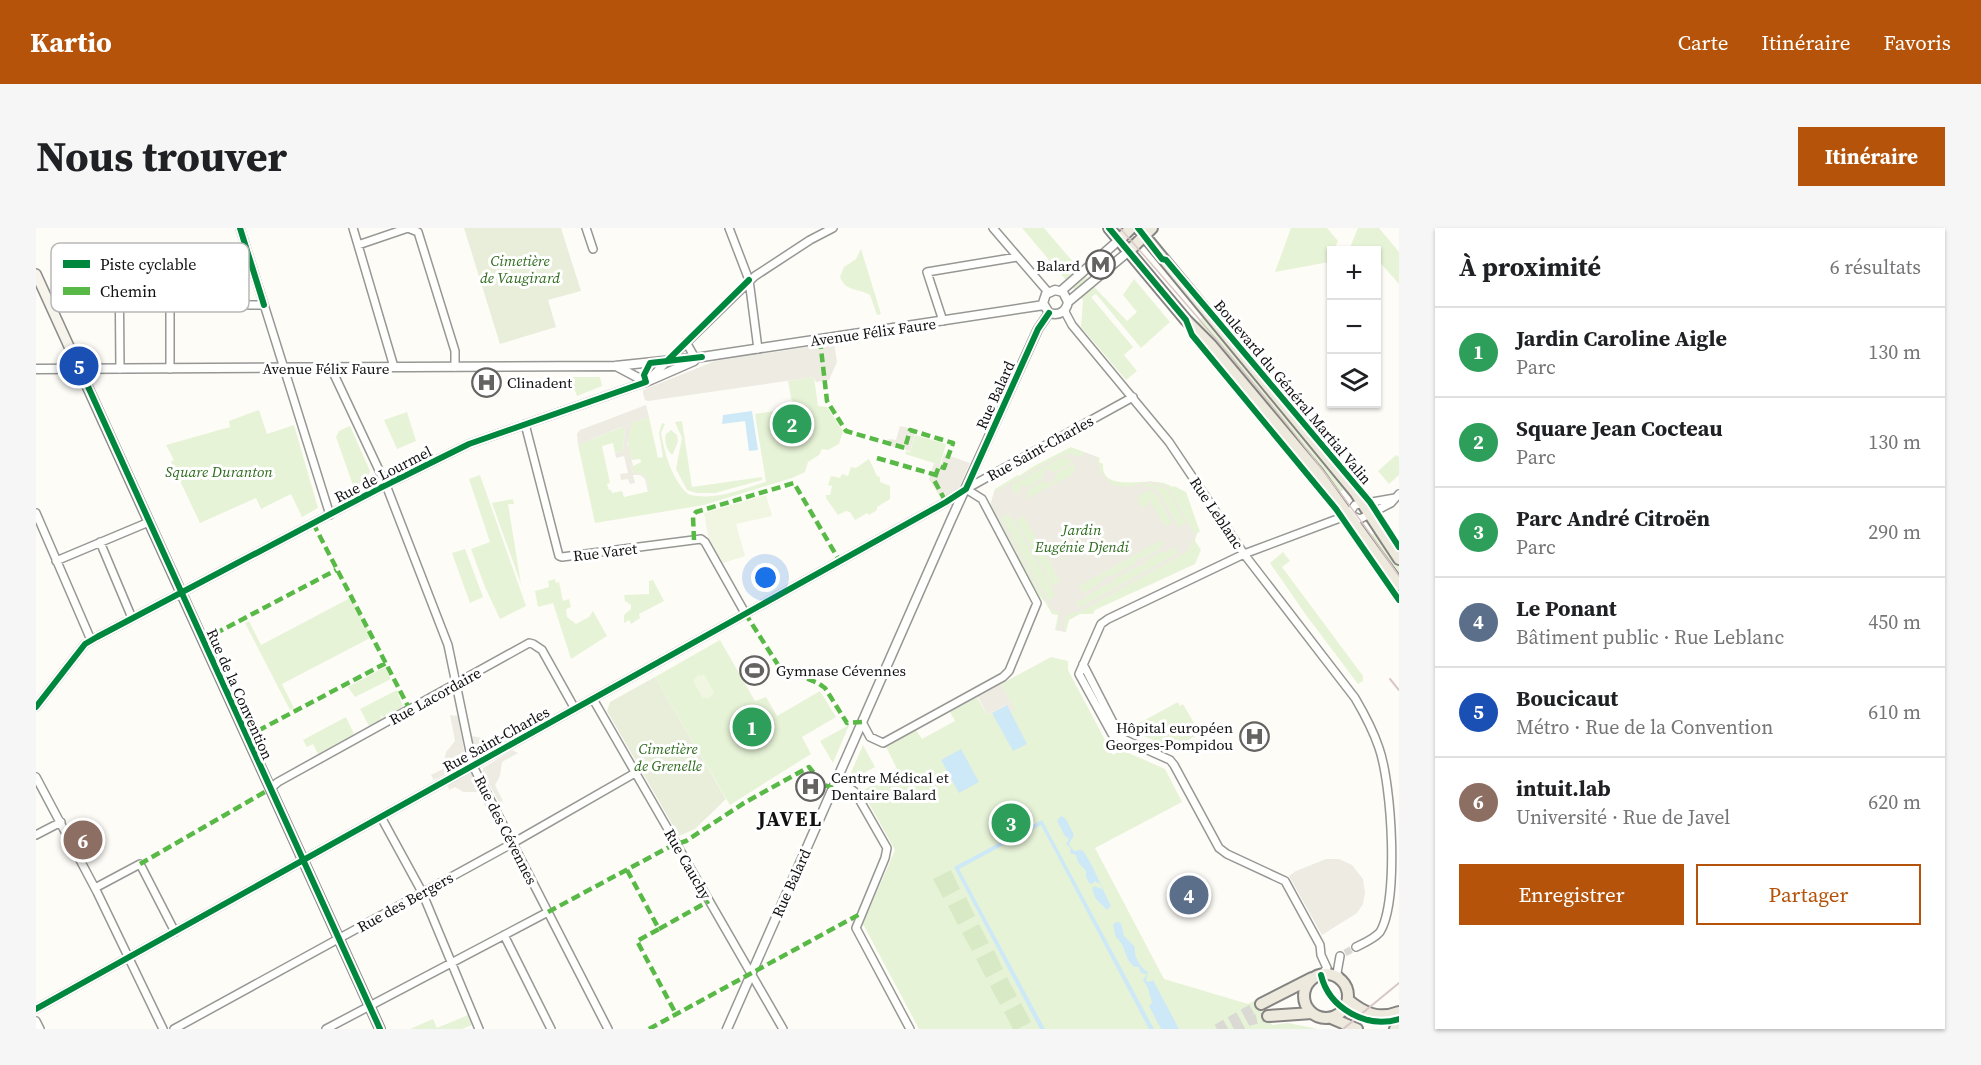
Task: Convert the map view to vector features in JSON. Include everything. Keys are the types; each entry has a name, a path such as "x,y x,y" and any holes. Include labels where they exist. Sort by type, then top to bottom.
{"main road":[{"path":"1109,228 1318,473 1399,585"},
{"path":"1119,240 1131,228"},
{"path":"1129,251 1145,231"},
{"name":"Boulevard du Général Martial Valin","path":"1145,231 1215,323 1370,507 1399,559"},
{"name":"Rue de la Convention","path":"37,277 51,305"},
{"name":"Rue de la Convention","path":"54,312 380,1029"},
{"path":"1321,973 1310,981 1304,994 1307,1008 1318,1017 1331,1018 1357,1029"},
{"path":"1262,1004 1321,973 1332,975 1342,981 1347,990 1348,1000 1344,1010 1331,1018"},
{"path":"1348,1000 1370,1015 1384,1016 1398,1012"},
{"path":"1268,1016 1312,1013"}],"street":[{"path":"240,228 245,243"},
{"path":"353,228 394,367"},
{"path":"358,244 408,228 418,232 455,351 455,367"},
{"path":"586,228 593,249"},
{"path":"729,228 749,280 758,349"},
{"name":"Rue de Lourmel","path":"36,707 80,650 91,640 132,618 469,444 646,382 749,280 810,240 833,228"},
{"path":"993,228 1048,292"},
{"path":"1061,291 1119,240"},
{"path":"1066,306 1065,295 1061,291 1054,290 1044,296 1046,309 1059,314 1129,251"},
{"path":"249,257 330,515"},
{"path":"943,321 927,272 1017,257"},
{"path":"249,305 264,305"},
{"name":"Rue Leblanc","path":"1066,306 1072,325 1170,442 1244,554 1101,624 1080,676 1112,734 1170,760 1222,852 1285,881 1320,945 1321,973"},
{"name":"Avenue Félix Faure","path":"36,369 615,366 699,358 943,321 1046,309"},
{"name":"Rue Balard","path":"727,1029 1046,309"},
{"path":"120,312 120,369"},
{"path":"170,312 170,369"},
{"path":"686,342 699,358"},
{"name":"Avenue Félix Faure","path":"615,366 646,382 699,358"},
{"path":"646,382 644,375 650,363"},
{"name":"Rue des Cévennes","path":"331,368 386,485 448,645 473,766 608,1029"},
{"name":"Rue Saint-Charles","path":"36,1009 1133,398"},
{"name":"Rue Varet","path":"525,424 559,556 701,540 705,542 745,613"},
{"path":"862,722 870,737 883,743 1004,677 1009,671 1037,603 982,500 966,489"},
{"path":"1356,947 1377,935 1382,929 1394,885 1393,824 1380,750 1370,724 1355,698 1244,554 1348,514 1360,519 1370,507 1398,498"},
{"name":"Boulevard du Général Martial Valin","path":"1348,514 1352,507 1370,507"},
{"path":"36,513 91,640"},
{"path":"56,561 149,522"},
{"path":"100,542 132,618"},
{"name":"Rue Lacordaire","path":"270,789 278,782 529,644 542,650 575,709"},
{"name":"Rue Cauchy","path":"593,699 783,1029"},
{"name":"Rue des Bergers","path":"174,1029 513,843 635,772"},
{"path":"36,777 95,888 163,1029"},
{"path":"833,788 851,789 855,792 887,848 856,928 910,1029"},
{"path":"381,817 422,892 479,1029"},
{"path":"36,836 61,822"},
{"path":"95,888 140,864 175,932"},
{"path":"326,1029 548,912"},
{"path":"504,935 551,1029"},
{"path":"1321,973 1343,954 1336,972 1342,981"},
{"path":"36,1021 40,1029"}],"green space":[{"name":"Cimetière de Vaugirard","path":"464,228 561,228 581,291 548,300 556,327 500,344"},
{"path":"1022,228 1044,228 1127,321 1137,312 1123,295 1134,279 1170,322 1141,348 1096,294 1091,297 1133,347 1124,355 1137,371 1126,380 1081,327 1083,300"},
{"path":"1291,228 1327,228 1338,241 1336,246 1327,246 1327,262 1275,272"},
{"path":"1358,228 1379,228 1399,252 1399,284 1381,264 1381,246 1351,246"},
{"path":"861,249 881,314 877,315 870,295 849,287 840,277 844,267 856,259"},
{"path":"1204,316 1346,487 1339,493 1195,324"},
{"path":"570,377 600,377 602,386 577,396"},
{"path":"814,377 818,406 827,407 843,431 839,444 828,450 822,449 819,455 808,462 805,472 704,505 595,523 578,445 622,427 625,429 623,451 615,453 613,443 602,446 610,483 607,484 609,490 612,493 622,491 624,497 650,491 645,476 633,473 631,467 641,462 640,459 632,460 627,442 631,423 649,417 658,458 663,457 659,433 662,423 665,424 661,433 667,457 677,481 688,494 717,496 737,491 766,482 755,414 793,408 788,381"},
{"name":"Square Duranton","path":"259,410 267,434 294,425 318,508 302,517 291,494 261,509 256,498 200,523 171,462 174,460 166,445 230,427 229,421"},
{"path":"407,412 416,441 397,449 384,420"},
{"path":"682,421 692,487 762,477 762,480 715,493 696,493 687,490 676,469 682,438 675,422"},
{"path":"350,426 370,471 367,480 354,488 336,437 339,431"},
{"path":"671,430 677,435 678,441 673,454 669,452 665,442 666,434"},
{"path":"915,435 946,444 940,465 905,454 906,451 910,452"},
{"name":"Jardin Eugénie Djendi","path":"1071,447 1100,458 1099,462 1103,464 1105,474 1111,479 1119,482 1164,483 1186,492 1200,532 1197,533 1195,541 1201,550 1195,564 1095,610 1093,614 1080,614 1069,620 1066,632 1055,630 1058,615 1052,614 1039,596 990,506 995,489"},
{"path":"1396,455 1399,457 1399,475 1389,484 1378,471"},
{"path":"869,459 877,476 880,477 880,482 890,486 890,499 869,515 867,513 855,520 850,512 846,511 838,515 826,498 826,495 830,495 832,486 828,485 831,476 840,478 842,474 848,476 851,467 856,468"},
{"path":"480,475 526,606 500,619 471,549 490,542 469,479"},
{"path":"766,495 772,516 736,524 745,556 723,563 708,536 704,513"},
{"path":"513,499 514,504 508,504 521,584 492,503"},
{"path":"1377,531 1399,564 1399,579 1370,536"},
{"path":"465,549 483,597 470,603 452,553"},
{"path":"1283,552 1290,561 1282,567 1363,676 1363,681 1358,684 1270,563"},
{"path":"555,579 556,583 559,582 563,601 569,599 571,607 566,609 567,617 576,624 589,617 593,611 607,636 571,659 553,603 538,607 535,591 549,587 548,581"},
{"path":"653,580 664,601 639,614 640,618 631,624 629,620 624,623 624,615 631,609 631,605 625,601 624,595 649,594 649,581"},
{"path":"352,597 372,637 282,684 294,708 290,710 245,623 249,621 261,645"},
{"path":"720,640 755,701 766,697 777,716 820,691 836,717 802,737 811,754 730,805 655,677"},
{"path":"1051,657 1068,661 1068,670 1113,755 1122,750 1165,769 1182,802 1095,848 1164,979 1248,1004 1258,999 1272,1025 1288,1023 1318,1029 919,1029 863,924 895,850 862,791 898,771 886,747 916,730 922,739 955,721 950,712 977,697 987,715 1007,705 1014,710 1001,684"},
{"path":"385,667 391,679 355,697 348,687"},
{"path":"699,674 700,676 704,674 714,692 708,699 707,697 703,699 693,680"},
{"name":"Cimetière de Grenelle","path":"655,677 726,799 695,829 679,836 607,711 610,702"},
{"path":"397,690 403,707 384,718 380,714 382,719 369,726 360,709"},
{"path":"1178,702 1180,706 1183,704 1198,730 1194,732 1196,736 1171,748 1128,729"},
{"path":"346,717 354,734 318,754 313,744 307,747 303,740"},
{"path":"849,725 833,763 820,741"},
{"path":"863,745 875,767 847,782"},
{"path":"951,870 960,889 943,898 933,879"},
{"path":"966,897 975,916 958,925 948,906"},
{"path":"979,924 989,943 972,951 962,933"},
{"path":"994,950 1003,969 986,978 976,959"},
{"path":"1007,977 1017,996 1000,1005 990,986"},
{"path":"1021,1003 1031,1022 1018,1029 1013,1029 1004,1012"},
{"path":"468,1015 472,1025 462,1029 410,1029 433,1019 437,1028"}],"shaded area":[{"path":"834,343 837,362 829,380 816,382 814,377 648,401 645,400 643,394 643,390 715,361"},
{"path":"646,405 649,417 632,423 627,444 633,473 645,476 650,491 648,492 645,479 640,475 633,475 635,483 630,484 628,479 621,480 620,474 628,473 624,456 616,458 615,453 623,451 625,429 621,427 578,445 577,434 580,430"},
{"path":"900,426 916,430 910,451 887,445 889,439 896,440"},
{"name":"Jardin Eugénie Djendi","path":"1084,452 1097,457 1099,470 1112,485 1128,487 1150,481 1167,486 1194,533 1197,533 1189,549 1180,556 1081,611 1066,615 1064,628 1066,632 1055,630 1058,627 1060,614 1052,610 1046,601 991,503 994,492 1059,456 1083,455","holes":["1060,458 1069,458 1073,462 1055,472 1045,469 1042,479 1028,487 1021,485 1020,492 1015,494 1011,485","1074,464 1075,469 1072,475 1026,499 1029,489 1043,481 1053,484 1056,473","1148,483 1166,488 1186,523 1179,527 1158,491 1154,487 1143,485","1149,490 1156,494 1172,523 1165,526 1150,500 1143,508 1139,505 1139,495","1008,514 1051,586 1055,596 1048,600 1002,518","1024,516 1060,581 1053,586 1017,522","1161,540 1164,543 1160,546 1161,548 1143,559 1141,557 1135,560 1136,563 1110,577 1108,575 1084,593 1079,586","1175,547 1178,553 1079,608 1076,601 1080,601 1105,584 1106,586 1112,583 1112,580 1145,564 1145,561 1163,551 1164,553"]},
{"path":"944,454 970,463 957,492 942,500 929,479 934,463 941,465"},
{"path":"1003,680 1001,684 1015,710 1010,712 1006,705 987,715 976,693"},
{"path":"450,715 458,716 466,762 434,780 431,775 443,769 446,752 455,741"},
{"path":"470,727 472,736 491,742 499,737 501,743 475,755 468,729"},
{"path":"512,750 518,753 502,762 500,776 495,785 503,801 499,802 483,773 483,768"},
{"path":"468,773 473,774 491,809 488,812 478,792 463,792 455,787 449,790 447,784"},
{"path":"1326,859 1339,859 1352,865 1363,879 1365,893 1363,904 1357,913 1322,935 1289,876"}],"water":[{"path":"752,411 758,450 749,451 745,421 722,424 723,415"},
{"path":"1007,705 1027,744 1013,751 992,713"},
{"path":"961,749 979,782 959,793 941,760"},
{"path":"1061,816 1066,819 1074,835 1069,844 1074,851 1084,852 1095,872 1111,906 1107,910 1096,899 1092,889 1094,886 1102,889 1100,884 1095,881 1092,884 1089,883 1086,871 1078,862 1076,855 1070,853 1071,848 1066,844 1069,839 1057,821"},
{"path":"1042,820 1154,1029 1149,1029 1041,825 959,869 1045,1029 1040,1029 954,867"},
{"path":"1116,922 1121,923 1124,936 1135,947 1138,961 1148,972 1146,981 1153,980 1179,1029 1161,1029 1149,1006 1152,1003 1143,980 1147,974 1141,973 1139,967 1134,967 1128,960 1122,944 1116,937 1113,925"}],"tunnel":[{"path":"1345,953 1356,947"},
{"path":"1217,1029 1261,1004"},
{"path":"1234,1029 1248,1021 1268,1016"}],"tram line":[{"path":"1120,228 1301,441 1399,576"}],"railway":[{"path":"1390,679 1399,690"},
{"path":"1343,1029 1399,983"}],"marked path":[{"path":"820,340 827,401 846,431 905,448 910,430 953,443 944,468 939,466 934,480 946,502"},
{"path":"877,458 936,475"},
{"path":"694,540 693,516 696,512 794,483 839,560"},
{"path":"313,523 410,710"},
{"path":"203,640 336,570"},
{"path":"745,613 780,668 825,688 847,723 862,722"},
{"path":"246,737 386,663"},
{"path":"548,912 671,846 686,841 744,803 809,767 824,785 833,788"},
{"path":"140,864 270,789"},
{"path":"627,870 659,929 637,941 676,1014"},
{"path":"659,929 709,901"},
{"path":"649,1029 860,914"}],"cycle path":[{"path":"240,228 245,243"},
{"path":"1109,228 1186,320 1192,335 1336,509 1399,600"},
{"path":"1138,228 1370,502 1399,547"},
{"path":"249,257 264,305"},
{"path":"667,361 749,280"},
{"path":"36,1009 966,489 1038,329 1049,313"},
{"path":"36,707 85,644 376,490 469,444 646,382 644,375 650,363 702,357"},
{"path":"80,369 380,1029"},
{"path":"1321,975 1332,997 1351,1013 1374,1021 1399,1019"}],"place":[{"name":"Balard","path":"1101,265"},
{"name":"Boucicaut","path":"79,366"},
{"name":"Clinadent","path":"486,382"},
{"name":"Square Jean Cocteau","path":"792,424"},
{"name":"Gymnase Cévennes","path":"755,670"},
{"name":"Jardin Caroline Aigle","path":"752,727"},
{"name":"Hôpital européen Georges-Pompidou","path":"1254,736"},
{"name":"Centre Médical et Dentaire Balard","path":"810,786"},
{"name":"Parc André Citroën","path":"1011,823"},
{"name":"intuit.lab","path":"83,840"},
{"name":"Le Ponant","path":"1189,895"}],"district":[{"name":"JAVEL","path":"790,818"}]}
